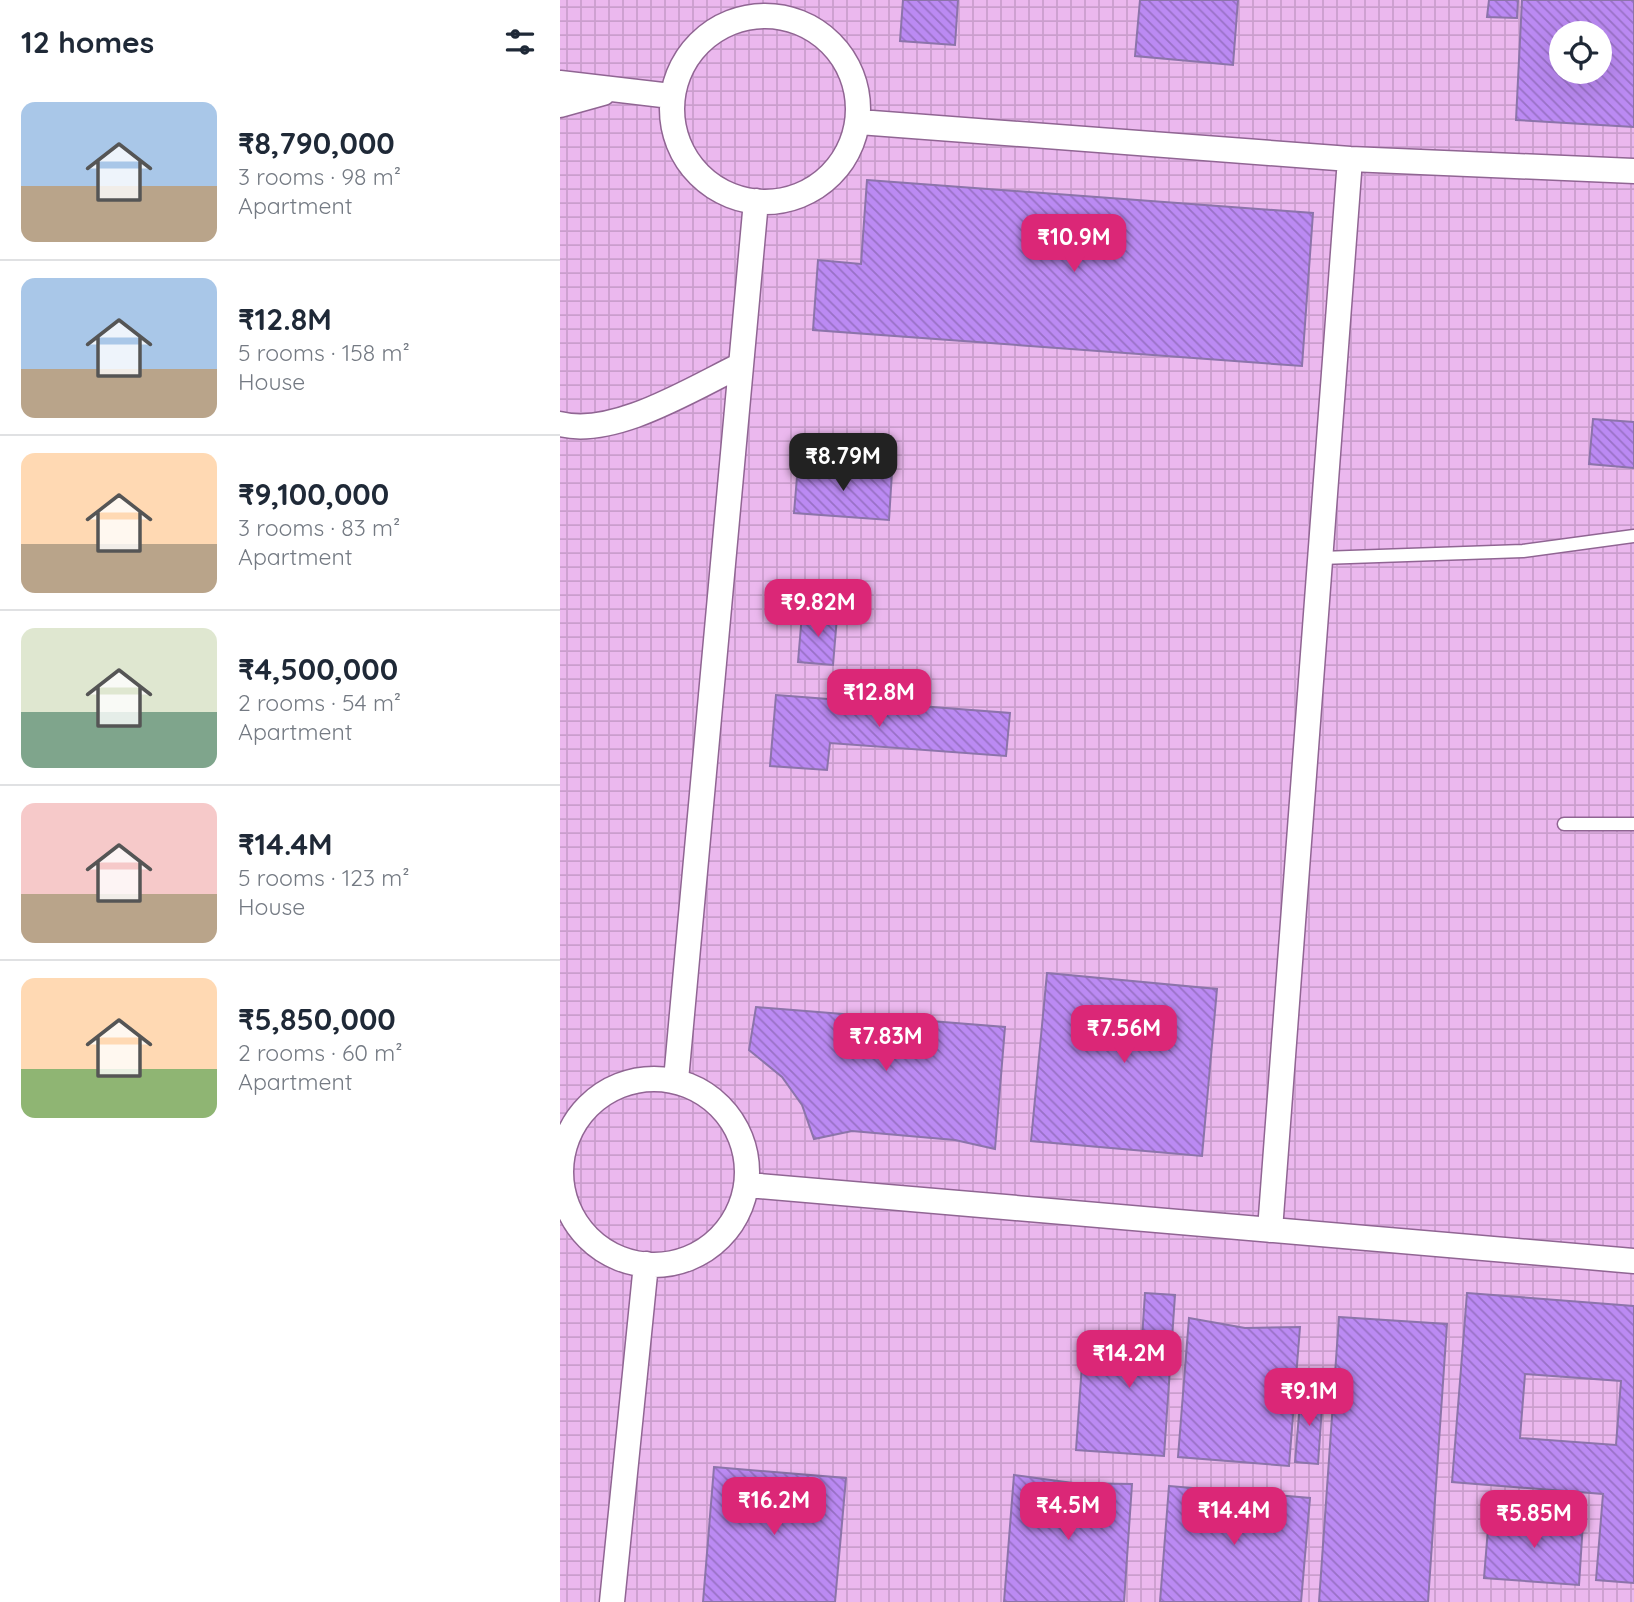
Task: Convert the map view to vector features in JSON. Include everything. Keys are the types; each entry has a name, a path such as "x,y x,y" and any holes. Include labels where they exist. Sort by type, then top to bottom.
{"street":[{"path":"770,9 815,29 841,52 857,89 859,122 845,160 818,187 785,201 744,201 714,189 685,161 672,130 671,96 685,58 712,31 770,9"},
{"path":"560,83 671,96"},
{"path":"560,105 617,90"},
{"path":"859,122 1350,159 1634,172"},
{"path":"1270,1230 1350,159"},
{"path":"676,1080 756,201"},
{"path":"560,424 595,427 619,422 741,365"},
{"path":"634,1080 676,1080 705,1093 730,1115 747,1152 748,1185 734,1223 708,1250 675,1264 634,1264 603,1252 575,1224 562,1193 560,1159 574,1122 601,1094 634,1080"},
{"path":"748,1185 1634,1261"},
{"path":"612,1602 646,1264"}],"lane":[{"path":"1321,558 1523,551 1634,536"},
{"path":"1564,824 1634,824"}],"shaded area":[{"path":"560,0 1634,0 1634,1602 560,1602"}],"building":[{"path":"903,0 958,0 955,45 900,41"},
{"path":"1140,0 1238,0 1233,65 1135,56"},
{"path":"1489,0 1518,0 1517,18 1487,17"},
{"path":"1522,0 1634,0 1634,127 1516,120"},
{"path":"867,180 1313,213 1302,366 813,330 818,260 861,264"},
{"path":"1593,419 1634,422 1634,468 1589,464"},
{"path":"798,465 892,472 889,520 794,513"},
{"path":"802,614 837,617 833,665 798,662"},
{"path":"776,695 1010,713 1006,756 830,743 827,770 770,766"},
{"path":"1047,973 1217,989 1202,1156 1031,1141"},
{"path":"756,1007 1005,1027 995,1149 955,1140 852,1131 814,1139 802,1105 782,1077 749,1050"},
{"path":"1145,1293 1175,1295 1164,1456 1076,1450 1083,1350 1141,1354"},
{"path":"1467,1293 1634,1306 1634,1583 1596,1580 1603,1494 1452,1482","holes":["1525,1374 1621,1381 1616,1445 1520,1438"]},
{"path":"1339,1317 1447,1324 1428,1602 1319,1602"},
{"path":"1189,1318 1245,1328 1300,1327 1289,1466 1178,1457"},
{"path":"1301,1391 1323,1393 1318,1464 1295,1462"},
{"path":"714,1467 846,1478 835,1602 703,1602"},
{"path":"1014,1475 1073,1483 1132,1484 1124,1602 1004,1602"},
{"path":"1169,1486 1310,1498 1301,1602 1160,1602"},
{"path":"1489,1516 1583,1522 1579,1585 1484,1578"}]}
